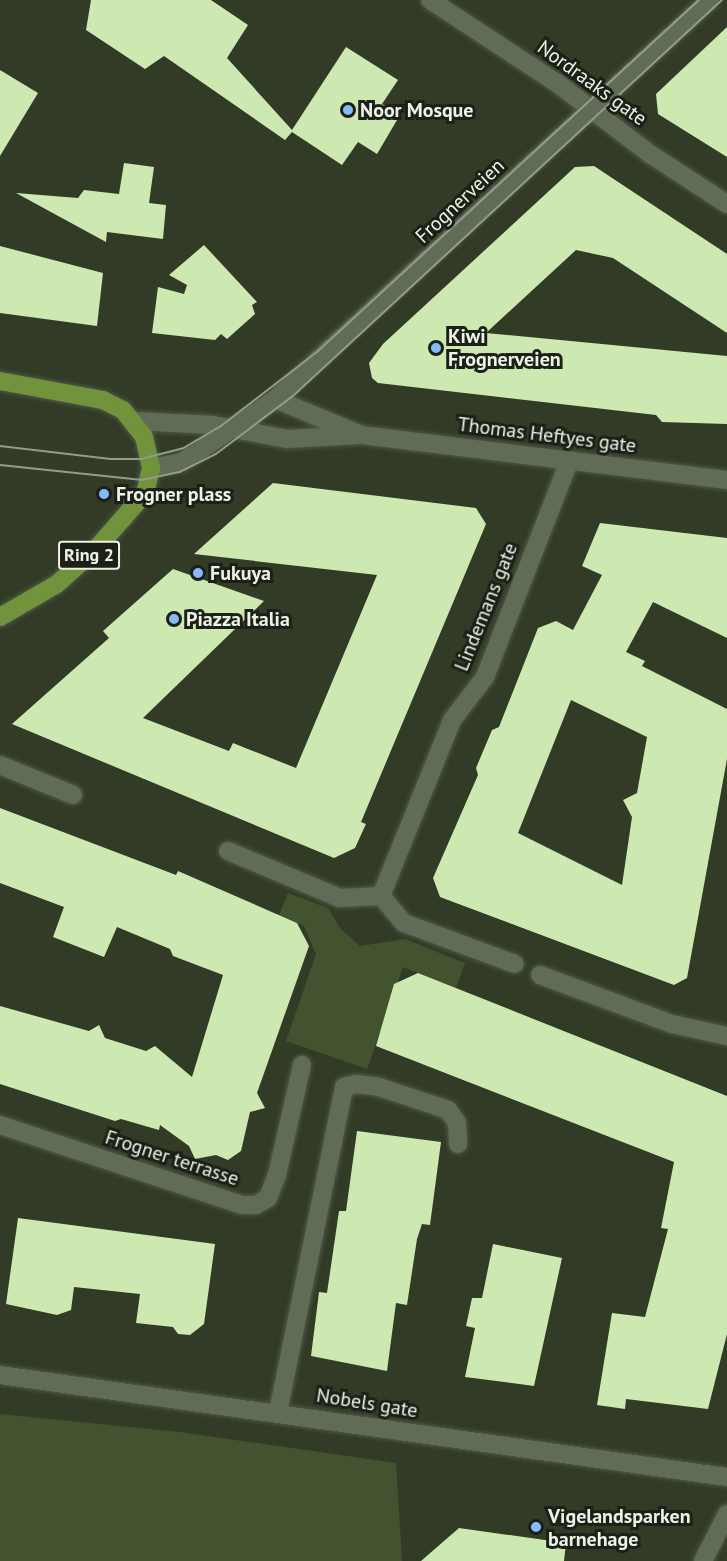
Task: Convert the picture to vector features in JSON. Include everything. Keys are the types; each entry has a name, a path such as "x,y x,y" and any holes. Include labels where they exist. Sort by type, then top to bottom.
{"main road":[{"path":"0,381 104,400 135,421 144,437 151,468"},
{"name":"Ring 2","path":"0,617 57,584 97,548 145,493 151,468"}],"street":[{"name":"Nordraaks gate","path":"430,0 592,109 650,154 727,204"},
{"name":"Frognerveien","path":"151,468 180,462 235,429 275,399 710,0"},
{"name":"Thomas Heftyes gate","path":"275,399 362,435"},
{"path":"135,421 235,429"},
{"name":"Thomas Heftyes gate","path":"235,429 313,440 362,435 727,480"},
{"name":"Lindemans gate","path":"381,896 452,720 485,677 569,462"},
{"path":"0,765 74,795"},
{"path":"228,851 340,898 381,896 404,923 515,964"},
{"path":"540,975 672,1024 727,1036"},
{"name":"Frogner terrasse","path":"0,1125 242,1205 256,1205 268,1198 277,1175 302,1065"},
{"path":"278,1412 344,1088 356,1084 379,1087 448,1110 457,1123 458,1144"},
{"name":"Nobels gate","path":"0,1375 278,1412 727,1477"},
{"path":"704,1561 727,1514"}],"green space":[{"path":"288,893 328,908 340,928 360,946 405,939 465,963 456,988 403,967 367,1069 286,1041 316,954 304,926 279,915"},
{"path":"0,1414 180,1432 396,1463 402,1561 0,1561"}],"building":[{"path":"91,0 211,0 248,25 227,58 292,130 346,47 398,80 382,104 400,115 377,154 358,142 342,165 292,132 285,140 164,56 145,69 86,30"},
{"path":"727,27 727,157 658,114 656,94"},
{"path":"0,70 38,93 0,156"},
{"path":"124,163 154,167 149,203 166,205 163,239 107,232 106,242 16,193 78,198 84,190 119,194"},
{"path":"594,166 727,254 727,333 613,258 576,250 486,333 727,356 727,424 662,422 656,415 378,383 372,378 369,363 383,344 575,167"},
{"path":"204,245 257,302 252,305 255,314 227,339 221,334 215,340 152,333 158,287 184,294 187,285 169,275"},
{"path":"0,246 103,273 97,326 0,313"},
{"path":"273,483 476,508 486,524 361,822 366,824 355,848 334,858 12,724 109,638 103,631 173,569 264,601 143,718 229,751 233,743 296,768 377,575 194,554"},
{"path":"600,523 727,538 727,638 653,602 626,652 645,661 642,666 727,709 727,759 687,978 674,985 440,897 433,878 478,775 476,768 492,730 499,727 538,628 556,621 573,630 602,575 582,566","holes":["571,700 647,737 637,793 623,800 632,817 622,885 518,833"]},
{"path":"0,808 176,875 178,871 297,923 309,946 257,1093 265,1108 250,1112 241,1151 228,1160 216,1155 195,1159 189,1146 160,1125 159,1130 121,1119 115,1121 0,1084 0,1006 89,1031 99,1025 105,1038 146,1051 155,1046 192,1077 223,975 173,956 170,949 117,927 104,957 53,937 64,907 0,883"},
{"path":"418,973 727,1096 727,1334 708,1409 626,1399 625,1409 597,1405 612,1313 645,1317 668,1229 661,1228 674,1162 376,1046 394,984"},
{"path":"357,1131 441,1142 430,1225 422,1224 417,1239 407,1305 396,1303 387,1371 311,1356 319,1292 327,1293 339,1211 346,1211"},
{"path":"18,1218 215,1244 204,1324 190,1335 178,1334 173,1327 136,1323 140,1294 74,1287 71,1310 57,1315 6,1304"},
{"path":"493,1244 562,1258 534,1386 465,1377 475,1328 466,1326 472,1298 482,1298"},
{"path":"459,1528 566,1543 564,1561 421,1561"}],"tram line":[{"path":"0,446 110,459 141,459 184,448 221,426 317,352 699,0"},
{"path":"0,465 142,480 180,472 216,454 293,396 722,0"}],"place":[{"name":"Noor Mosque","path":"348,110"},
{"name":"Kiwi Frognerveien","path":"436,348"},
{"name":"Frogner plass","path":"104,494"},
{"name":"Fukuya","path":"198,573"},
{"name":"Piazza Italia","path":"174,619"},
{"name":"Vigelandsparken barnehage","path":"536,1527"}]}
